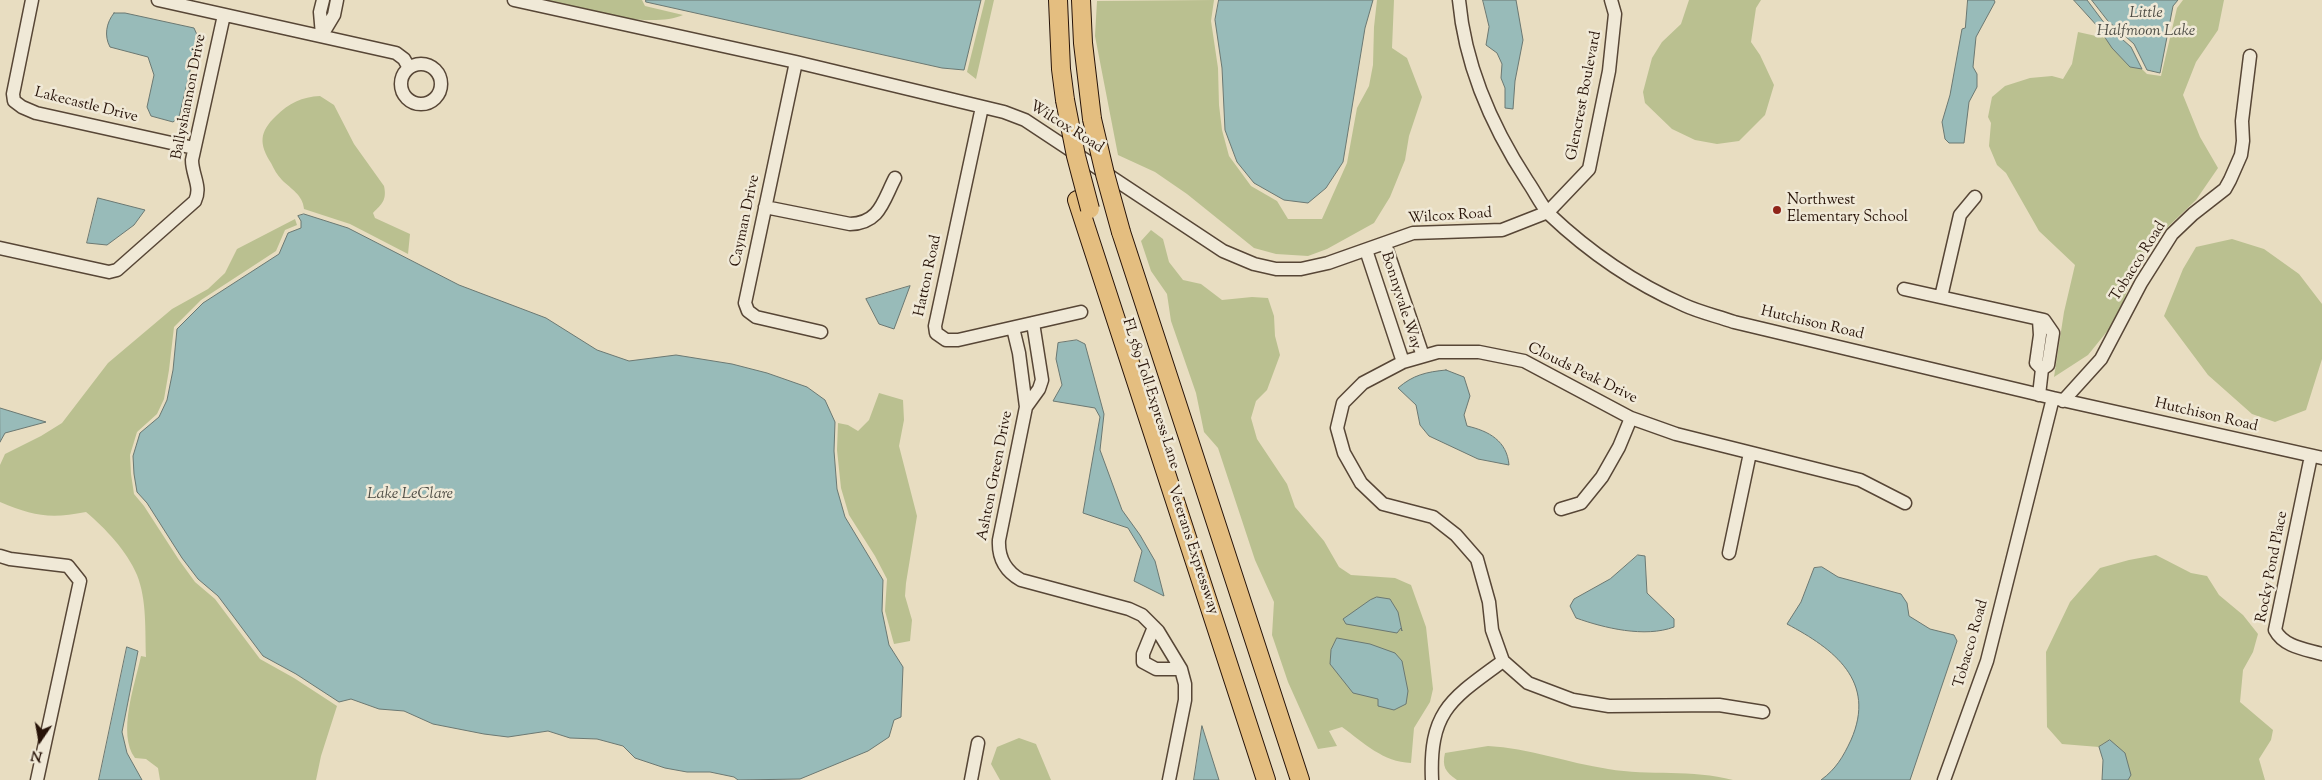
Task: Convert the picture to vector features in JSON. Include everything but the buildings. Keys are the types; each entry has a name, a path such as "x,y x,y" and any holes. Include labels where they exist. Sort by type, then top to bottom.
{"highway":[{"name":"Veterans Expressway","path":"1048,0 1060,96 1062,137 1266,780"},
{"path":"1058,0 1060,96"},
{"path":"1081,0 1083,43 1092,119 1121,232 1300,780"},
{"name":"FL 589 Toll Express Lane","path":"1083,204 1276,780"}],"street":[{"name":"Lakecastle Drive","path":"32,0 13,94 14,101 36,113 194,148"},
{"path":"158,0 396,53 404,59 409,68"},
{"path":"322,35 320,12 323,0"},
{"path":"322,35 334,15 337,0"},
{"name":"Wilcox Road","path":"514,0 796,62 1004,112 1025,120 1223,251 1254,264 1276,269 1301,269 1328,263 1413,233 1502,230 1548,212"},
{"name":"Hutchison Road","path":"1459,0 1466,43 1479,88 1498,132 1548,212 1612,264 1649,288 1686,306 1734,322 2039,395 2317,457"},
{"name":"Glencrest Boulevard","path":"1548,212 1588,169 1609,70 1616,14 1611,0"},
{"name":"Ballyshannon Drive","path":"0,248 109,272 117,270 195,201 199,190 192,170 194,148 224,15"},
{"name":"Tobacco Road","path":"1944,780 1987,661 2058,399 2102,359 2141,283 2172,234 2225,189 2241,155 2244,141 2242,121 2250,56"},
{"name":"Cayman Drive","path":"796,62 745,303 748,311 756,317 821,332"},
{"name":"Hatton Road","path":"982,108 935,326 936,332 940,338 951,340 1081,312"},
{"path":"766,207 850,224 862,224 875,217 895,178"},
{"path":"1941,297 1960,215 1975,197"},
{"name":"Bonnyvale Way","path":"1385,244 1423,356"},
{"name":"Bonnyvale Way","path":"1366,250 1402,362"},
{"path":"1904,289 2044,320 2054,334 2048,365 2042,369 2039,395"},
{"path":"1393,330 1401,332 1408,330 1411,320"},
{"path":"2038,320 2040,335 2036,363 2042,369"},
{"name":"Ashton Green Drive","path":"1026,407 1041,384 1040,363 1032,323"},
{"name":"Ashton Green Drive","path":"1012,328 1021,365 1026,407 999,540 999,553 1005,567 1021,580 1129,609 1142,616 1154,626 1181,669 1185,684 1185,700 1169,780"},
{"name":"Clouds Peak Drive","path":"1503,662 1492,630 1489,602 1477,559 1456,535 1433,517 1383,504 1361,483 1344,453 1337,428 1344,403 1363,383 1402,362 1438,352 1479,352 1524,361 1631,418 1676,434 1860,480 1904,503"},
{"path":"2037,353 2050,355"},
{"path":"1021,365 1040,363"},
{"path":"1561,509 1581,503 1602,477 1619,447 1631,418"},
{"path":"1729,553 1750,453"},
{"name":"Rocky Pond Place","path":"2317,457 2275,630 2279,638 2287,644 2322,654"},
{"path":"0,556 10,559 68,566 80,582 37,780"},
{"path":"1154,626 1143,654 1143,662 1156,669 1181,669"},
{"path":"1432,780 1431,752 1439,720 1456,696 1503,662 1528,683 1573,700 1609,706 1719,705 1763,712"},
{"path":"971,780 978,743"}],"green space":[{"path":"544,0 642,0 645,6 683,15 669,19 653,20 614,17"},
{"path":"985,0 994,0 976,79 967,72"},
{"path":"1214,0 1211,21 1218,68 1219,105 1222,130 1229,156 1251,186 1277,201 1288,219 1322,219 1347,163 1357,108 1369,86 1373,65 1377,0 1394,0 1392,48 1407,58 1422,97 1409,136 1405,160 1390,197 1374,223 1327,249 1308,256 1276,254 1254,248 1187,194 1155,172 1118,155 1095,36 1097,1"},
{"path":"1689,0 1761,0 1756,8 1751,42 1760,55 1774,85 1765,115 1739,141 1717,144 1695,140 1672,129 1645,103 1643,92 1652,58 1662,42 1681,24"},
{"path":"2183,0 2224,0 2218,30 2196,62 2183,95 2200,137 2218,168 2196,200 2155,239 2136,268 2123,302 2109,329 2088,355 2054,377 2064,312 2075,265 2039,231 2006,173 1997,165 1989,146 1991,123 1988,117 1992,97 2005,86 2030,78 2052,76 2063,79 2072,64 2078,32 2105,38 2130,67 2142,69 2147,74 2161,76 2177,8"},
{"path":"320,96 334,105 354,144 384,186 385,195 383,201 373,213 375,218 410,234 408,254 350,224 304,209 299,196 274,170 264,150 263,138 266,127 291,104 302,99"},
{"path":"295,219 297,225 285,230 276,251 201,300 174,327 164,399 157,414 137,432 130,455 131,474 134,494 144,506 179,560 195,582 215,599 260,659 337,706 321,756 316,780 160,780 158,768 146,759 135,758 130,748 128,736 127,723 132,694 141,656 146,657 145,616 142,595 133,566 115,540 86,512 52,516 42,515 0,502 0,465 5,454 62,423 108,363 172,309 208,289 225,273 237,249"},
{"path":"1151,230 1163,239 1169,262 1183,280 1201,284 1222,300 1252,297 1268,298 1274,316 1275,336 1280,355 1267,390 1256,401 1251,418 1257,439 1287,484 1295,507 1324,541 1339,567 1351,575 1395,578 1411,585 1426,627 1433,689 1430,702 1414,728 1411,763 1401,762 1383,755 1342,727 1329,731 1337,746 1318,749 1288,682 1272,635 1274,602 1255,560 1218,448 1204,432 1196,393 1171,321 1167,294 1151,271 1141,241"},
{"path":"2232,239 2264,249 2299,274 2322,304 2322,359 2306,410 2275,422 2252,414 2208,375 2164,316 2183,269 2196,247"},
{"path":"879,393 903,400 904,420 899,446 917,516 905,596 912,620 910,641 894,644 885,611 887,579 849,515 841,488 837,450 838,423 848,425 858,431 869,420"},
{"path":"2156,555 2191,573 2207,576 2219,595 2243,615 2258,634 2253,652 2243,670 2240,702 2273,730 2271,740 2259,759 2265,780 2128,780 2110,740 2099,747 2062,744 2047,727 2046,652 2070,602 2100,568"},
{"path":"1019,738 1036,744 1051,780 1000,780 991,764 997,747"},
{"path":"1488,746 1503,747 1608,769 1702,775 1733,780 1457,780 1445,768 1445,753"}],"water":[{"path":"646,0 981,0 964,70 942,68 646,2"},
{"path":"1219,0 1373,0 1365,28 1343,162 1326,188 1308,203 1284,200 1254,183 1237,162 1225,130 1222,68 1215,20"},
{"path":"1483,0 1516,0 1523,40 1515,81 1513,109 1505,108 1505,88 1501,78 1502,64 1497,53 1486,45 1489,27"},
{"path":"1968,0 1994,0 1995,2 1976,37 1973,67 1977,74 1977,87 1969,102 1964,143 1949,143 1945,139 1942,122 1950,95 1962,29 1965,28"},
{"path":"2074,0 2087,0 2105,24 2131,47 2142,69 2130,67 2112,48 2098,27"},
{"name":"Little Halfmoon Lake","path":"2092,0 2178,0 2173,6 2160,73 2147,70 2134,44 2108,21"},
{"path":"114,13 125,13 194,28 198,37 179,117 173,122 151,116 147,107 154,75 148,57 110,47 107,30 109,21"},
{"path":"98,198 145,210 134,225 107,245 87,243"},
{"name":"Lake LeClare","path":"304,214 348,228 459,285 546,318 597,350 629,361 676,355 732,364 767,373 807,387 825,400 835,422 834,451 837,489 845,517 883,580 882,611 889,645 903,667 901,717 894,720 889,737 868,751 800,779 738,780 734,777 710,772 687,772 665,768 635,758 623,746 597,739 570,738 548,731 508,737 484,734 433,724 404,711 379,709 351,699 339,702 296,674 263,656 218,596 198,579 182,558 147,503 137,492 133,456 140,433 159,417 167,400 173,370 177,329 203,303 279,254 288,233 301,228 301,221 298,216"},
{"path":"910,286 894,329 879,324 866,299"},
{"path":"1077,340 1085,344 1104,414 1100,450 1122,510 1140,535 1155,561 1164,596 1134,581 1142,551 1128,528 1083,513 1100,417 1095,408 1053,401 1062,385 1056,359 1058,343"},
{"path":"1446,370 1464,377 1470,396 1464,415 1467,426 1496,438 1505,449 1509,465 1478,459 1429,436 1420,425 1416,405 1398,388 1420,375"},
{"path":"0,408 46,422 5,433 0,442"},
{"path":"1638,555 1645,556 1647,593 1674,619 1674,627 1650,632 1638,632 1612,628 1576,618 1570,606 1574,599 1610,579"},
{"path":"1822,567 1838,577 1901,594 1907,603 1909,616 1930,629 1954,635 1957,641 1910,780 1821,780 1839,762 1851,740 1858,719 1859,700 1855,684 1835,656 1820,644 1787,624 1801,602 1814,568"},
{"path":"1377,597 1390,599 1398,612 1402,631 1401,628 1397,633 1346,624 1343,619"},
{"path":"1337,638 1370,644 1395,653 1402,661 1408,691 1406,704 1394,710 1378,706 1378,699 1353,693 1330,664 1331,650"},
{"path":"127,647 138,651 122,732 127,753 142,780 99,780"},
{"path":"1202,726 1219,780 1194,780"},
{"path":"2110,740 2125,753 2131,775 2128,780 2102,780 2103,760 2099,747"}],"place":[{"name":"Northwest Elementary School","path":"1777,210"}]}
